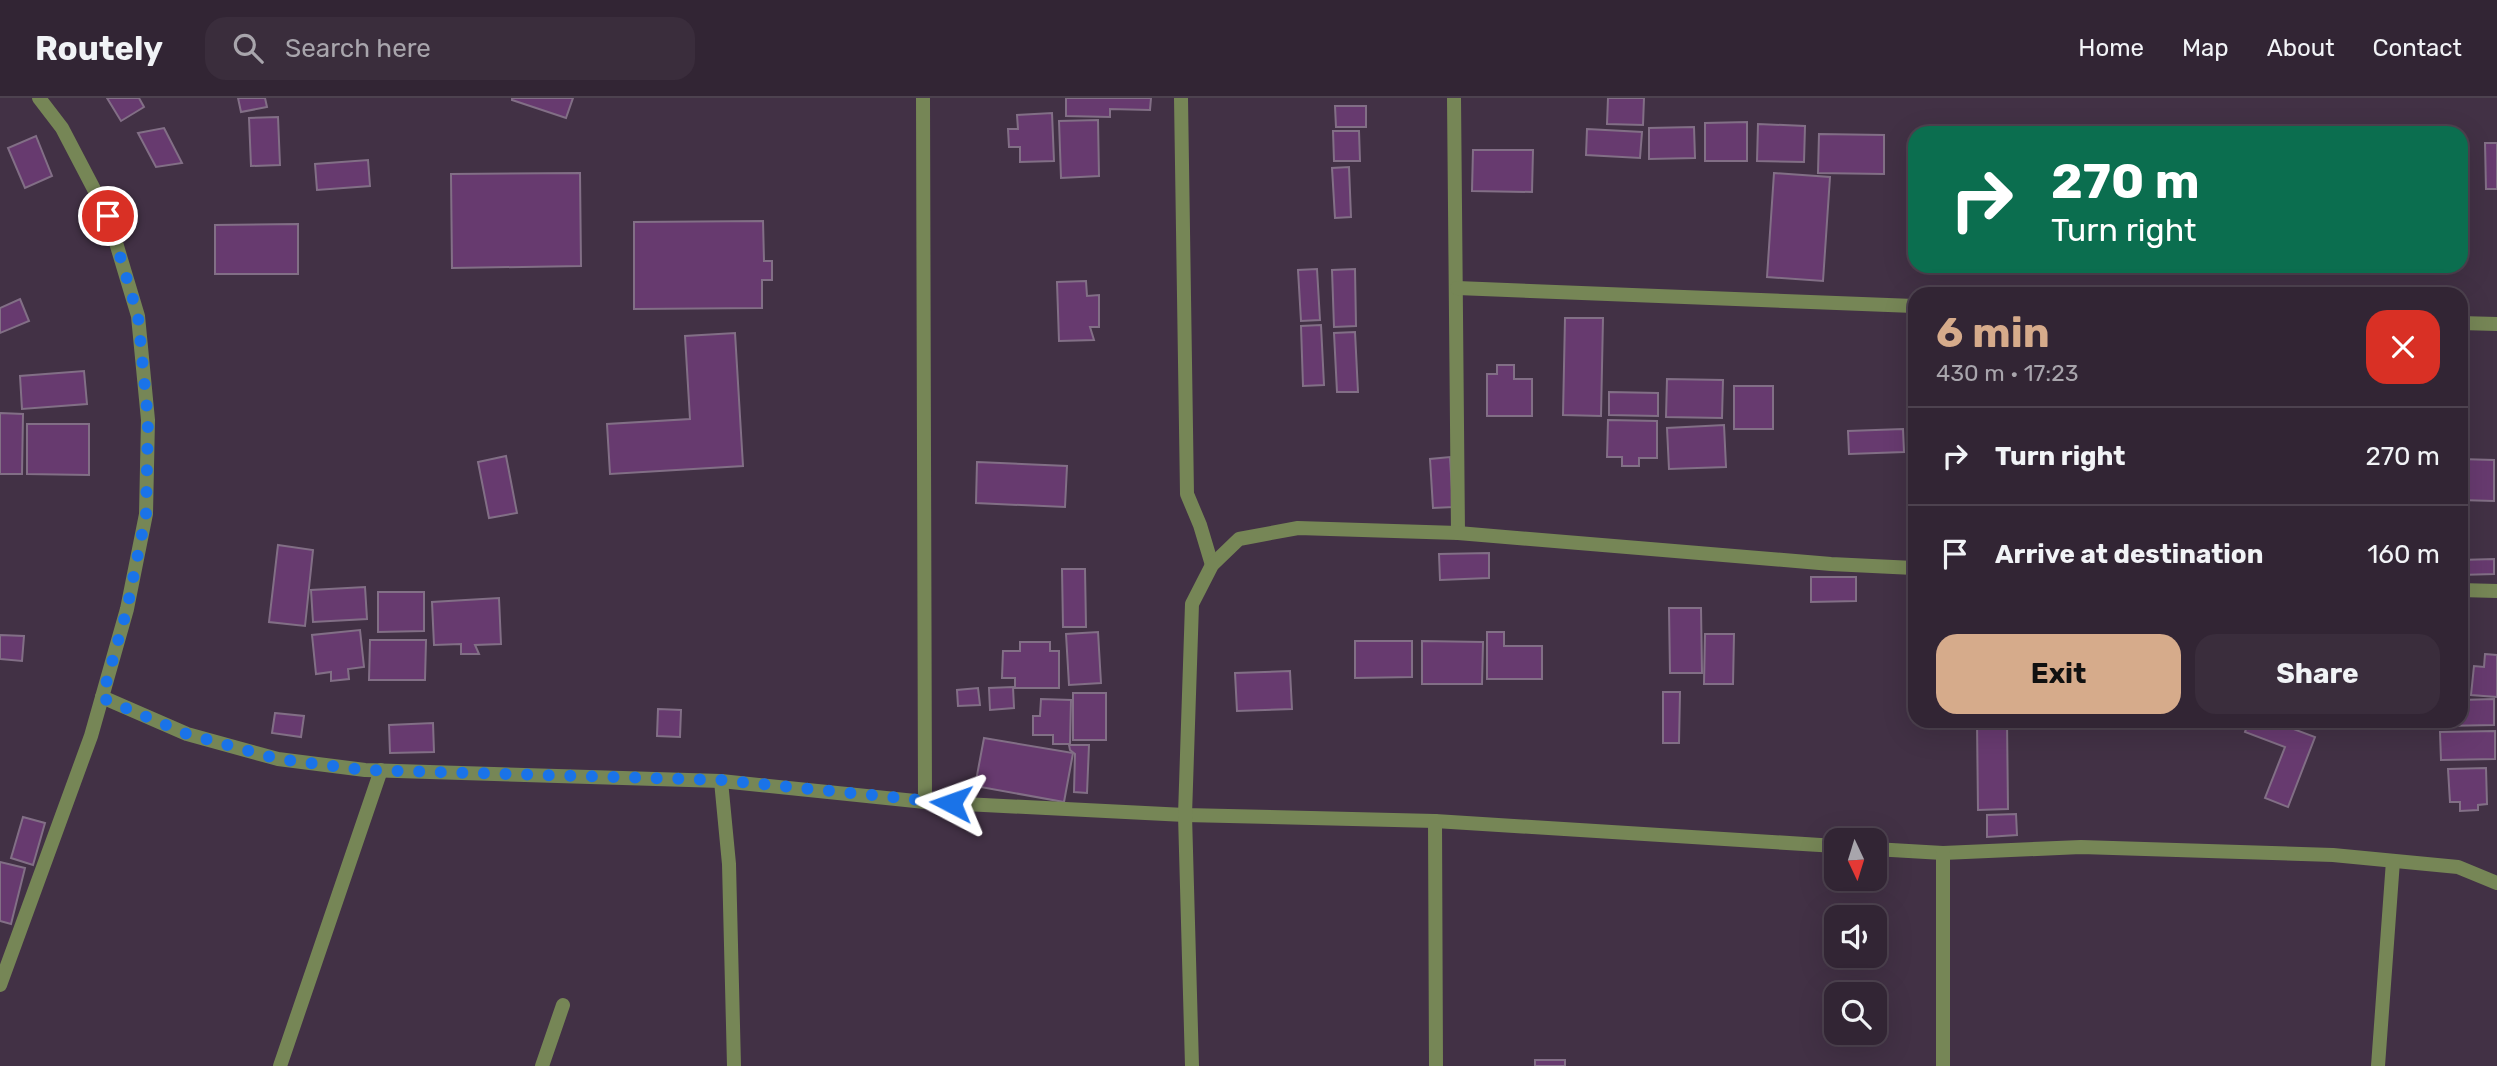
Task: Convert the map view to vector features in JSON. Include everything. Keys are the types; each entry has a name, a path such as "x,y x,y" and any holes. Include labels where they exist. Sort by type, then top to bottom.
{"street":[{"path":"0,985 91,736 127,609 146,514 148,420 138,316 108,216 62,128 39,98"},
{"path":"923,98 925,802"},
{"path":"1181,98 1187,494 1212,565"},
{"path":"1454,98 1458,533"},
{"path":"1457,288 1908,306"},
{"path":"2468,323 2497,324"},
{"path":"1192,1066 1185,815 1192,604 1212,565 1238,539 1297,528 1458,533 1831,564 1908,568"},
{"path":"2468,590 2497,591"},
{"path":"102,698 187,734 278,759 381,770 721,780 925,802 1185,815 1435,821 1824,845"},
{"path":"280,1066 381,770"},
{"path":"721,780 729,864 734,1066"},
{"path":"1435,821 1436,1066"},
{"path":"1887,850 1943,853 2081,847 2333,855 2458,867 2497,883"},
{"path":"1943,853 1943,1066"},
{"path":"2378,1066 2393,861"},
{"path":"542,1066 564,1005"}],"building":[{"path":"107,98 139,98 144,107 121,121"},
{"path":"238,98 265,98 267,107 241,112"},
{"path":"512,98 573,98 566,118"},
{"path":"1066,98 1151,98 1150,110 1110,109 1110,117 1066,116"},
{"path":"1608,98 1644,98 1643,125 1607,124"},
{"path":"1335,106 1366,106 1366,127 1336,127"},
{"path":"1052,113 1054,161 1020,162 1020,147 1009,147 1008,129 1018,129 1017,115"},
{"path":"278,117 280,165 251,166 249,118"},
{"path":"1098,120 1099,176 1061,178 1059,121"},
{"path":"1747,122 1747,161 1705,161 1705,123"},
{"path":"1758,124 1805,126 1804,162 1757,161"},
{"path":"1694,127 1695,158 1649,159 1649,128"},
{"path":"164,128 182,163 156,167 138,133"},
{"path":"1587,129 1642,132 1640,158 1586,155"},
{"path":"1333,131 1359,131 1360,161 1334,161"},
{"path":"1819,134 1884,135 1884,174 1818,173"},
{"path":"36,136 52,176 25,188 8,148"},
{"path":"2485,143 2497,143 2497,189 2486,189"},
{"path":"1473,150 1533,150 1532,192 1472,191"},
{"path":"368,160 370,186 317,190 315,164"},
{"path":"1349,167 1351,217 1335,218 1332,168"},
{"path":"580,173 581,266 452,268 451,174"},
{"path":"1774,173 1830,177 1823,281 1767,277"},
{"path":"763,221 764,261 772,261 772,280 762,280 762,308 634,309 634,222"},
{"path":"298,224 298,274 215,274 215,225"},
{"path":"1317,269 1320,320 1301,321 1298,270"},
{"path":"1355,269 1356,326 1334,327 1332,270"},
{"path":"1086,281 1087,296 1099,295 1099,327 1090,327 1094,340 1059,341 1057,282"},
{"path":"20,299 29,321 0,333 0,308"},
{"path":"1565,318 1603,318 1601,416 1563,415"},
{"path":"1321,325 1324,385 1303,386 1301,326"},
{"path":"1355,332 1358,392 1337,392 1334,333"},
{"path":"735,333 743,466 610,474 607,424 690,419 685,336"},
{"path":"1497,365 1514,365 1514,379 1532,379 1532,416 1487,416 1487,374 1497,374"},
{"path":"84,371 87,404 22,409 20,376"},
{"path":"1667,379 1723,380 1722,418 1666,417"},
{"path":"1734,386 1773,386 1773,429 1734,429"},
{"path":"1609,392 1658,393 1658,416 1609,415"},
{"path":"0,413 23,414 22,474 0,474"},
{"path":"1608,420 1657,421 1657,458 1639,458 1639,466 1622,466 1622,457 1607,457"},
{"path":"27,424 89,424 89,475 27,474"},
{"path":"1724,425 1726,467 1669,469 1667,428"},
{"path":"1903,429 1904,452 1849,454 1848,431"},
{"path":"506,456 517,513 489,518 478,462"},
{"path":"1450,457 1453,507 1433,508 1430,459"},
{"path":"2468,459 2494,460 2494,501 2468,500"},
{"path":"977,462 1067,466 1065,507 976,503"},
{"path":"278,545 313,550 305,626 269,622"},
{"path":"1489,553 1489,578 1440,580 1439,554"},
{"path":"2494,559 2494,574 2468,575 2468,560"},
{"path":"1062,569 1085,569 1086,627 1063,627"},
{"path":"1811,577 1856,577 1856,601 1811,602"},
{"path":"365,587 367,619 313,622 311,590"},
{"path":"378,592 424,592 424,631 378,632"},
{"path":"499,598 501,644 475,645 479,654 461,654 461,644 434,645 432,602"},
{"path":"1669,608 1701,608 1702,673 1670,673"},
{"path":"360,630 364,667 348,669 349,679 331,681 331,672 316,674 312,635"},
{"path":"1098,632 1101,683 1069,685 1066,634"},
{"path":"1487,632 1504,632 1504,646 1542,646 1542,679 1487,679"},
{"path":"1705,634 1734,634 1733,684 1704,684"},
{"path":"0,635 24,636 22,661 0,659"},
{"path":"370,640 426,640 425,680 369,680"},
{"path":"1355,641 1412,641 1412,677 1355,678"},
{"path":"1422,641 1483,642 1482,684 1422,684"},
{"path":"1020,642 1050,642 1050,651 1059,651 1059,688 1015,688 1015,678 1002,678 1003,651 1020,651"},
{"path":"2485,654 2497,655 2497,697 2471,695 2474,666 2484,667"},
{"path":"1290,671 1292,709 1237,711 1235,673"},
{"path":"1013,687 1014,708 990,710 989,688"},
{"path":"978,688 980,705 958,706 957,690"},
{"path":"1663,692 1680,692 1679,743 1663,743"},
{"path":"1073,693 1106,693 1106,740 1073,740"},
{"path":"1041,699 1071,700 1070,744 1053,744 1053,735 1033,735 1033,716 1040,716"},
{"path":"2494,699 2494,725 2468,726 2468,700"},
{"path":"658,709 681,710 680,737 657,736"},
{"path":"275,713 304,716 301,737 272,733"},
{"path":"433,723 434,752 390,753 389,725"},
{"path":"1977,728 2007,728 2008,809 1978,810"},
{"path":"2246,728 2291,728 2315,737 2288,807 2265,798 2285,747 2245,732"},
{"path":"2495,731 2495,759 2441,760 2440,732"},
{"path":"984,738 1073,753 1064,802 975,786"},
{"path":"1069,745 1089,745 1087,793 1074,792 1075,754"},
{"path":"2486,768 2487,804 2478,805 2478,810 2460,811 2460,802 2450,802 2448,769"},
{"path":"2016,814 2017,835 1987,837 1987,815"},
{"path":"23,817 45,823 33,865 11,858"},
{"path":"0,862 25,868 11,924 0,921"},
{"path":"1535,1060 1565,1060 1565,1066 1535,1066"}],"route":[{"path":"108,216 138,316 148,420 146,514 127,609 102,698 187,734 278,759 365,770 721,780 951,803"}]}
